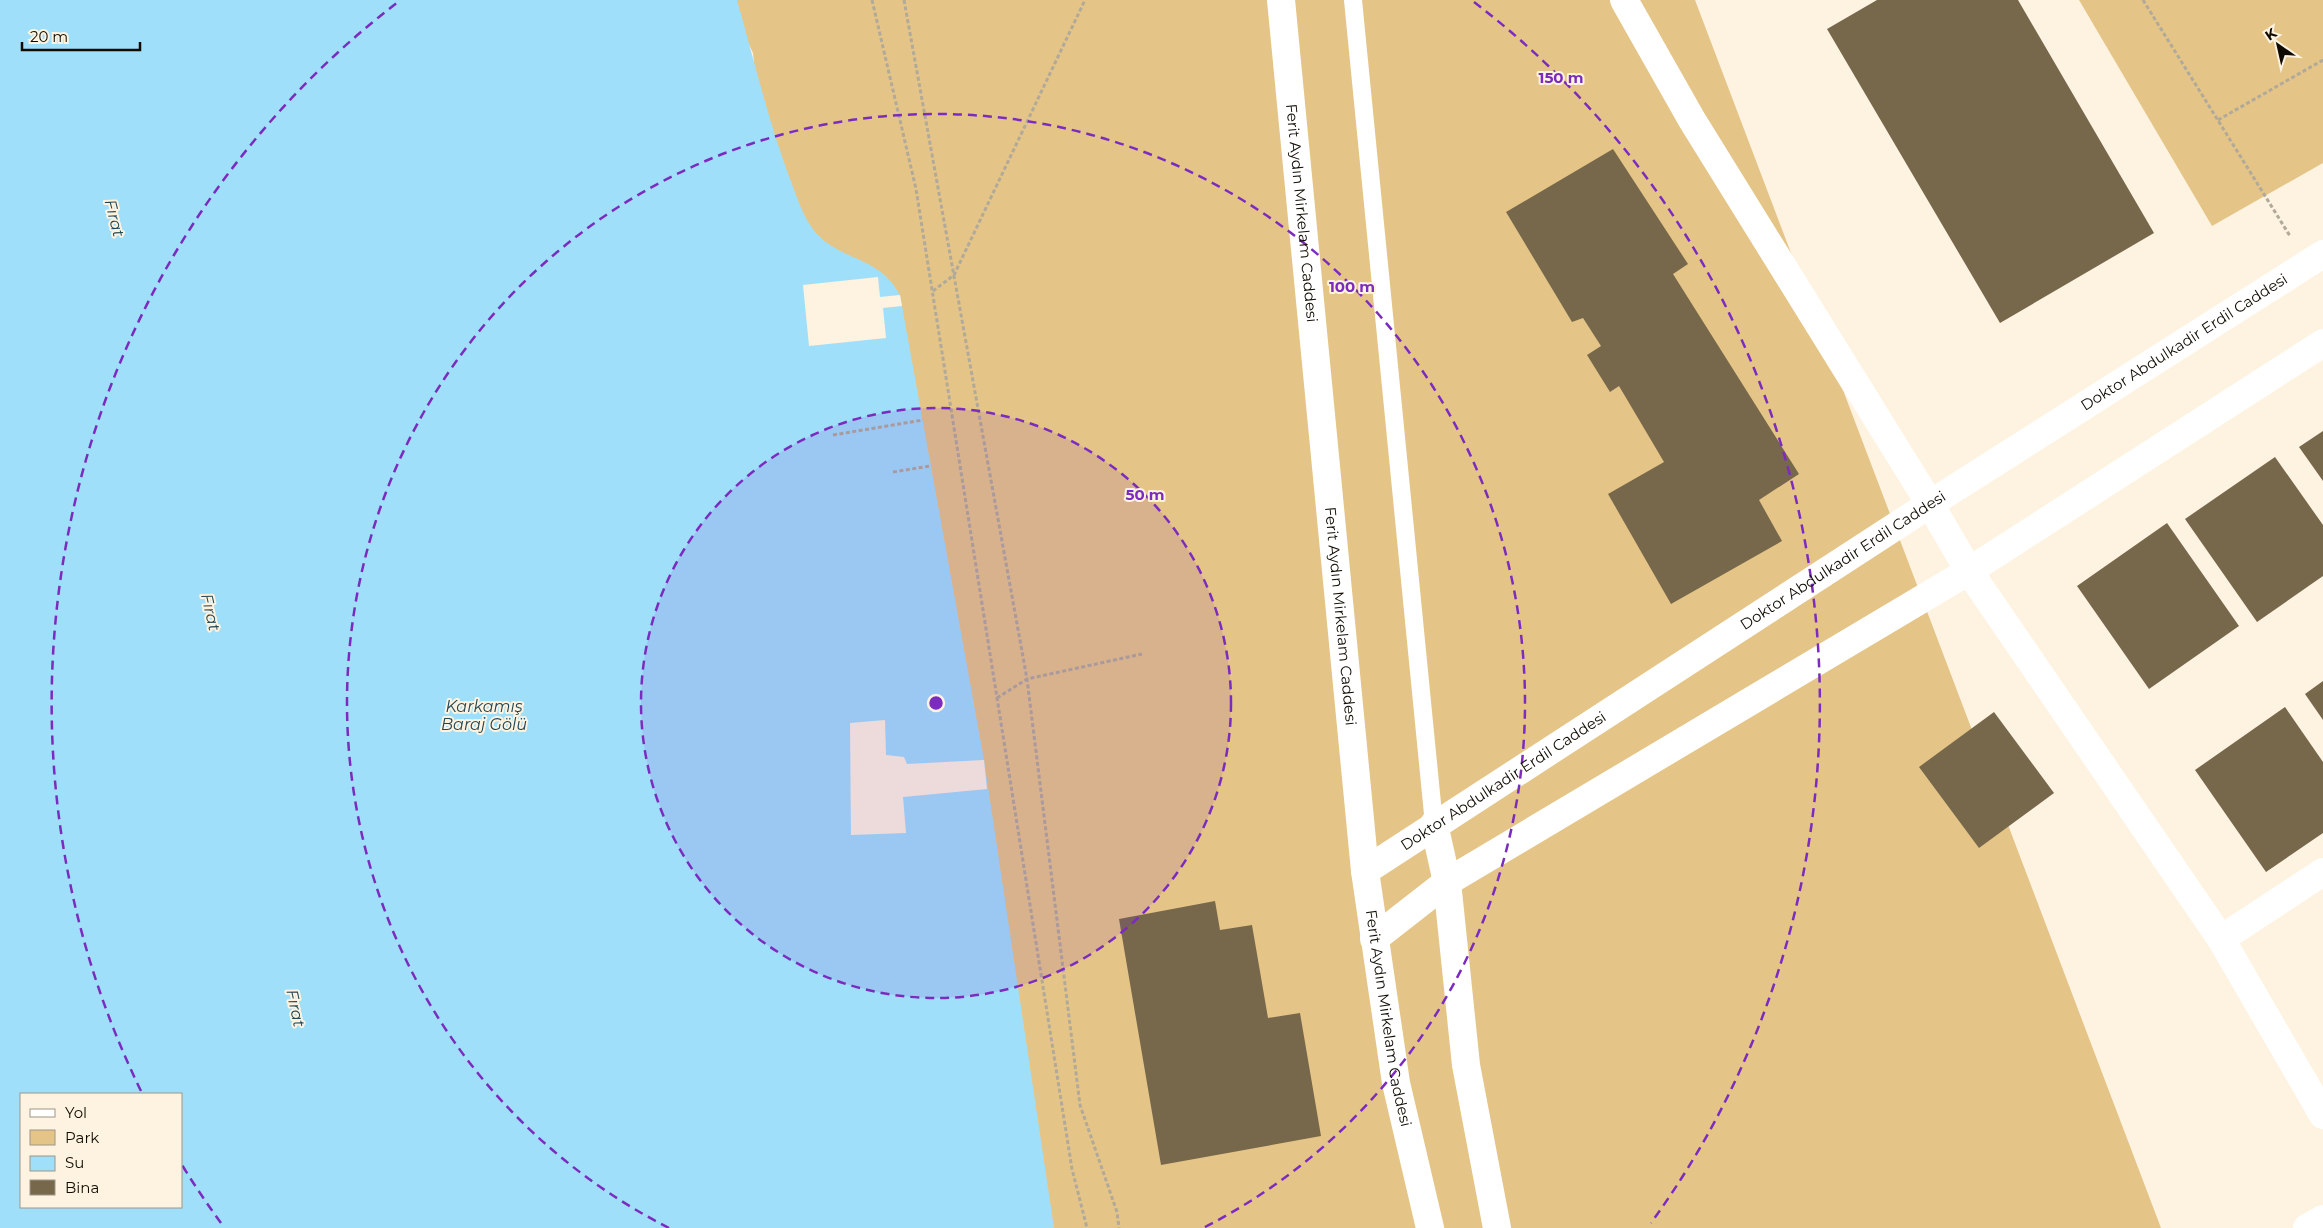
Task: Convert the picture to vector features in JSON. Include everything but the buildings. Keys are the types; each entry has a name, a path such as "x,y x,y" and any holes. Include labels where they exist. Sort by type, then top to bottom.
{"street":[{"name":"Ferit Aydın Mirkelam Caddesi","path":"1281,0 1365,871 1396,1083 1430,1228"},
{"path":"1624,0 1692,120 1930,504 1969,571 2221,939 2323,1115"},
{"name":"Doktor Abdulkadir Erdil Caddesi","path":"1365,871 1434,824 1930,504 2315,259"},
{"path":"1374,939 1446,882 1969,571 2323,342"},
{"path":"1434,824 1446,882 1466,1065 1498,1228"},
{"path":"2221,939 2323,872"},
{"path":"2307,1228 2323,1219"}],"lane":[{"path":"1353,0 1434,824"}],"path":[{"path":"872,0 916,189 1072,1169 1087,1228"},
{"path":"904,0 1026,679 1080,1105 1117,1212 1119,1228"},
{"path":"933,291 954,275 1085,0"},
{"path":"2143,0 2218,120 2315,259"},
{"path":"2218,120 2323,60"},
{"path":"833,435 923,420"},
{"path":"893,472 930,466"},
{"path":"998,698 1026,679 1142,654"}],"green space":[{"path":"728,0 1695,0 2161,1228 869,1228 753,53"},
{"path":"2079,0 2323,0 2323,163 2212,226"}],"water":[{"name":"Karkamış Baraj Gölü","path":"0,0 737,0 775,135 807,221 826,242 882,273 900,295 984,760 1054,1228 0,1228"}],"pier":[{"path":"878,277 880,297 900,295 902,306 883,308 886,338 809,346 803,285"},
{"path":"885,720 886,755 904,757 907,764 984,760 987,789 903,797 906,833 851,835 850,723"}],"water label":[{"name":"Fırat","path":"115,218"},
{"name":"Fırat","path":"211,612"},
{"name":"Fırat","path":"296,1008"}]}
